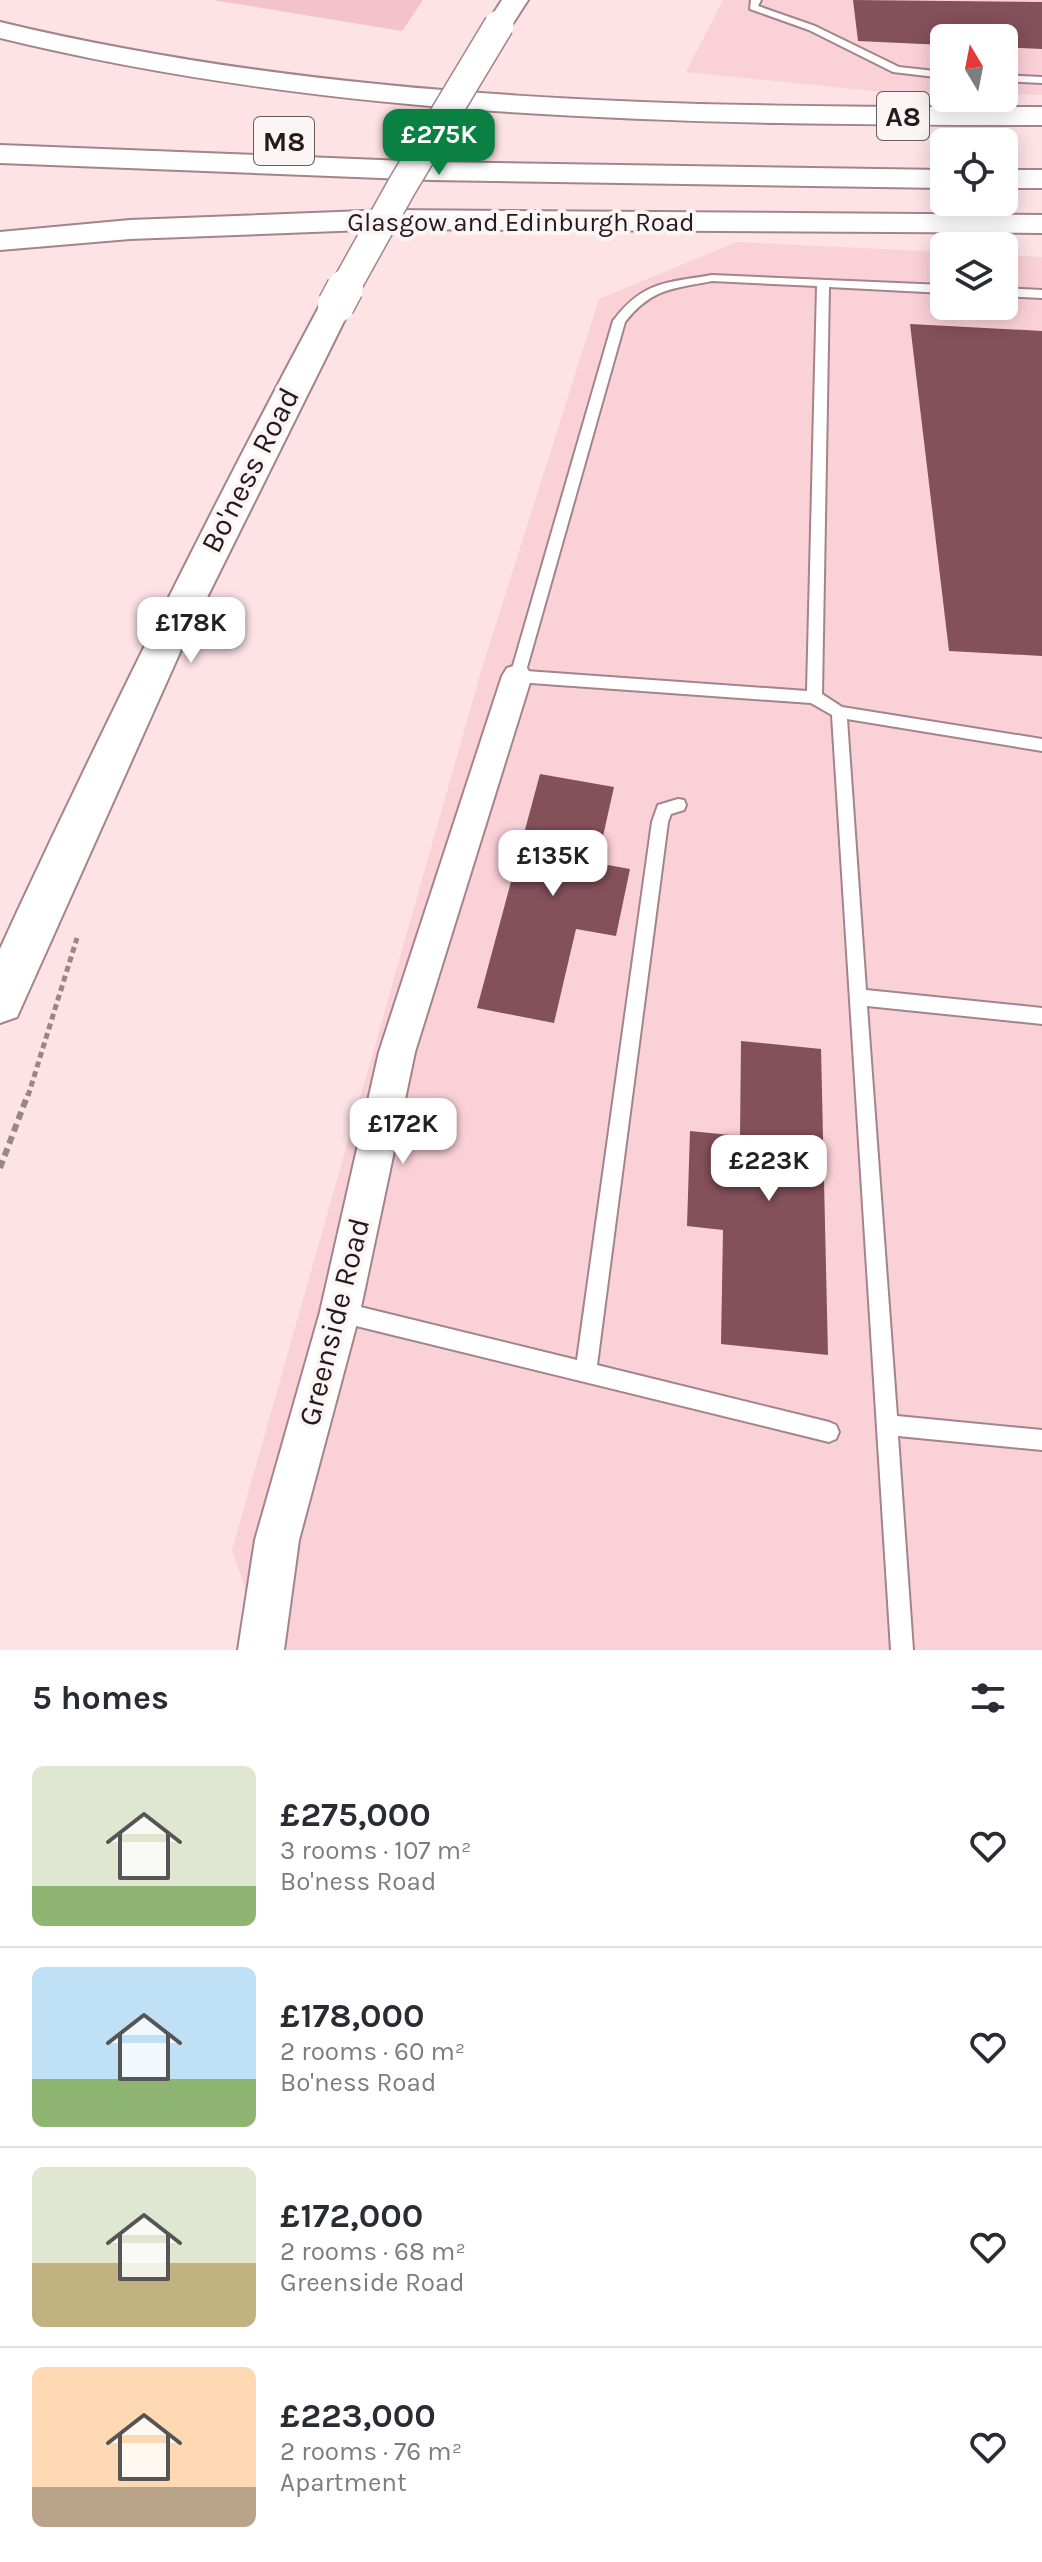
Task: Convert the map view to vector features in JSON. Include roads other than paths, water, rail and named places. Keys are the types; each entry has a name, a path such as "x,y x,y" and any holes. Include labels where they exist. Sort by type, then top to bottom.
{"main road":[{"name":"Bo'ness Road","path":"0,1002 47,894 227,512 402,186 515,0"},
{"name":"A8","path":"0,30 146,62 277,81 467,102 659,113 1042,116"},
{"name":"M8","path":"0,129 442,146 930,154"},
{"name":"M8","path":"0,154 416,171 930,179"},
{"path":"1018,154 1042,154"},
{"path":"1018,179 1042,179"},
{"name":"Glasgow and Edinburgh Road","path":"0,241 138,229 356,221 1042,224"}],"street":[{"name":"Greenside Road","path":"261,1650 277,1540 340,1312 397,1052 517,676"}],"lane":[{"path":"756,0 753,7 812,28 897,70 930,74"},
{"path":"1018,79 1042,80"},
{"path":"930,288 712,278 660,288 636,300 619,321 517,676 814,697 839,712 1042,745"},
{"path":"814,697 823,283"},
{"path":"1018,293 1042,294"},
{"path":"839,712 902,1650"},
{"path":"586,1370 660,822 664,810 678,805"},
{"path":"858,997 1042,1016"},
{"path":"340,1312 829,1432"},
{"path":"887,1425 1042,1440"}]}
